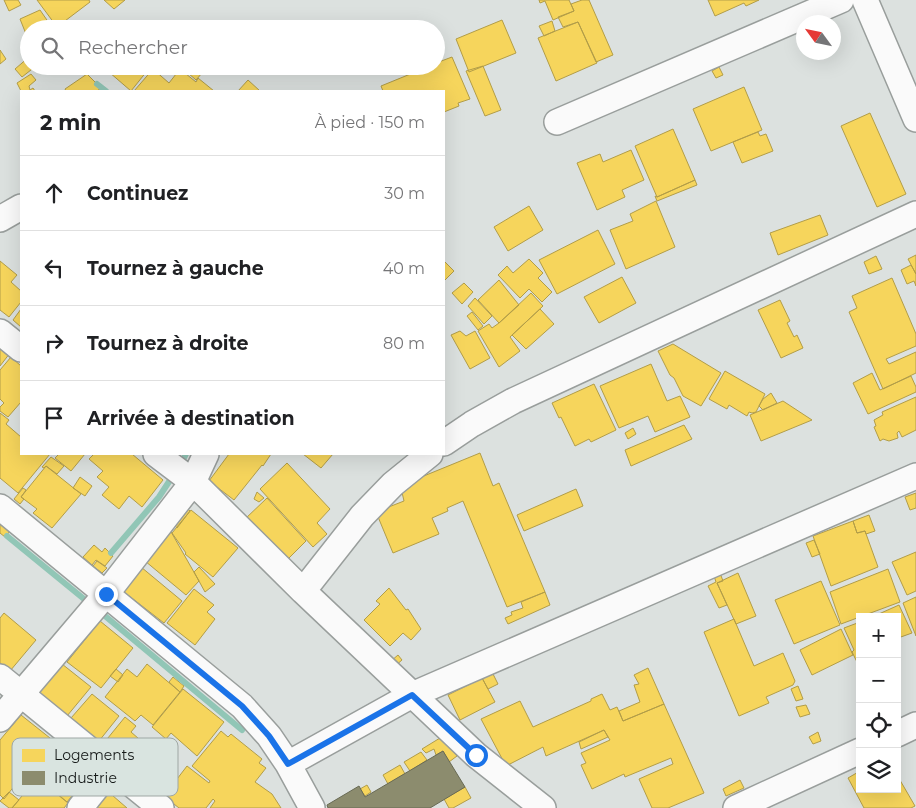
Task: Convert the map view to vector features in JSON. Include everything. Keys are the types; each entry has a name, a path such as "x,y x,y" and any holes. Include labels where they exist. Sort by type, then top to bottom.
{"street":[{"path":"557,122 841,0"},
{"path":"865,0 916,119"},
{"path":"0,219 20,208"},
{"path":"445,442 472,424 513,401 916,214"},
{"path":"0,332 20,348"},
{"path":"157,455 193,482 476,755 543,808"},
{"path":"0,719 106,594 193,482 206,455"},
{"path":"304,591 362,516 393,484 429,455"},
{"path":"288,764 412,695 916,476"},
{"path":"0,507 242,706 269,736 288,764 312,808"},
{"path":"0,676 76,738"},
{"path":"901,732 916,725"},
{"path":"736,808 856,753"},
{"path":"80,808 90,796"},
{"path":"146,796 161,808"}],"building: Logements":[{"path":"4,0 18,0 21,5 9,11"},
{"path":"37,0 89,0 90,2 66,20 52,20"},
{"path":"104,0 125,0 114,9"},
{"path":"539,0 569,0 574,11 553,20 545,1 540,3"},
{"path":"582,0 589,0 613,55 596,62 578,22 563,27 558,17 574,11 571,4"},
{"path":"708,0 759,0 746,6 744,3 715,16"},
{"path":"40,10 47,20 20,20"},
{"path":"502,20 516,53 469,72 456,39"},
{"path":"552,21 555,31 544,36 539,26"},
{"path":"578,22 597,63 556,81 538,38"},
{"path":"0,50 6,59 0,64"},
{"path":"452,57 470,99 458,103 459,106 445,112 445,90 383,90 381,86 408,75 445,75 445,60"},
{"path":"20,65 20,75 15,69"},
{"path":"483,66 501,110 485,116 466,71"},
{"path":"719,67 723,75 716,78 712,71"},
{"path":"29,75 36,80 29,86 30,90 20,90 17,83"},
{"path":"86,75 88,75 101,88 98,90 65,89"},
{"path":"112,75 144,75 130,90"},
{"path":"148,75 160,75 169,83 175,75 187,75 196,82 198,78 213,90 135,90"},
{"path":"190,75 200,75 196,80"},
{"path":"248,80 259,90 239,90"},
{"path":"744,87 762,130 711,151 693,109"},
{"path":"870,113 906,194 877,207 841,126"},
{"path":"673,129 695,180 657,197 635,146"},
{"path":"758,132 760,136 766,134 773,151 742,163 733,142"},
{"path":"631,150 644,180 622,190 625,197 597,210 577,163 600,154 603,162"},
{"path":"695,180 697,185 657,201 655,196 657,197"},
{"path":"656,201 675,247 626,269 610,230 633,221 630,214"},
{"path":"529,206 543,230 508,251 494,227"},
{"path":"820,215 828,235 778,255 770,233"},
{"path":"598,230 615,264 557,294 539,260"},
{"path":"916,255 916,274 908,259"},
{"path":"876,256 882,269 869,274 864,262"},
{"path":"529,259 543,273 538,278 552,292 542,302 529,289 520,298 498,275 507,266 513,273"},
{"path":"0,261 17,275 11,282 20,290 20,303 9,317 0,310"},
{"path":"445,262 454,271 445,280"},
{"path":"911,265 916,274 916,286 914,281 907,284 901,270"},
{"path":"622,277 636,303 599,323 584,297"},
{"path":"892,278 916,334 916,346 886,359 889,364 916,352 916,373 883,389 849,312 857,308 852,296"},
{"path":"499,280 519,305 499,323 478,300"},
{"path":"464,283 473,292 462,304 452,293"},
{"path":"531,293 543,306 510,337 520,351 499,367 478,331 489,324 492,328 499,323"},
{"path":"475,298 492,316 484,324 468,306"},
{"path":"780,300 790,321 787,323 794,337 797,335 803,348 781,358 758,310"},
{"path":"540,309 554,324 526,349 512,335"},
{"path":"20,310 20,326 13,320"},
{"path":"472,312 483,326 478,330 467,316"},
{"path":"460,331 466,336 475,331 490,358 470,369 451,335"},
{"path":"673,344 721,373 701,406 683,396 658,351"},
{"path":"0,345 10,353 0,366"},
{"path":"11,357 20,365 20,403 8,417 0,411 0,407 4,403 0,399 0,370"},
{"path":"651,364 667,401 680,396 690,417 655,432 648,416 619,428 600,386"},
{"path":"725,371 765,394 756,412 749,412 747,416 729,405 727,409 709,399"},
{"path":"872,373 880,390 911,376 916,392 868,414 853,383"},
{"path":"594,384 616,430 591,442 589,439 575,446 552,403"},
{"path":"771,393 777,403 763,410 759,406 763,399"},
{"path":"916,397 916,430 902,437 899,431 897,433 898,438 880,441 874,427 876,426 874,420 883,415 882,412"},
{"path":"783,401 812,420 761,441 750,415"},
{"path":"0,413 9,420 6,424 20,436 20,455 49,455 18,493 0,478"},
{"path":"684,425 692,439 631,466 625,450"},
{"path":"633,428 636,434 628,439 625,433"},
{"path":"480,453 493,486 499,483 545,592 507,607 463,501 447,508 448,511 432,518 439,534 393,553 376,512 404,501 401,488 415,483 414,480"},
{"path":"58,455 84,455 71,471 55,458"},
{"path":"93,455 133,455 163,480 142,507 129,496 119,509 102,495 109,487 97,477 103,471 89,459"},
{"path":"228,455 270,455 234,500 209,481"},
{"path":"304,455 332,455 321,468"},
{"path":"51,457 64,466 57,474 46,466 42,467"},
{"path":"287,463 330,509 317,523 327,534 313,547 260,489"},
{"path":"46,466 81,494 52,528 33,513 37,509 21,497"},
{"path":"80,477 92,486 85,496 73,488"},
{"path":"23,488 26,490 21,497 24,499 20,504 14,499"},
{"path":"576,489 583,506 524,531 517,515"},
{"path":"257,492 264,498 259,502 254,499"},
{"path":"916,493 916,508 910,510 905,497"},
{"path":"267,498 306,541 285,562 245,519"},
{"path":"187,508 190,511 177,528 174,525"},
{"path":"191,510 238,548 213,577 185,554 172,533"},
{"path":"869,515 875,531 866,534 865,531 857,533 853,521"},
{"path":"0,521 11,530 5,537 0,533"},
{"path":"853,521 857,533 865,531 878,567 831,586 813,536"},
{"path":"170,530 199,581 186,595 145,561"},
{"path":"814,540 820,554 812,557 806,543"},
{"path":"94,545 102,552 105,548 113,556 105,566 96,560 92,565 83,557"},
{"path":"916,552 916,591 907,595 892,562"},
{"path":"97,561 107,568 102,573 93,566"},
{"path":"141,567 182,601 164,623 124,592"},
{"path":"199,567 215,584 205,592 194,572"},
{"path":"888,569 900,602 870,613 856,613 856,618 841,624 830,592"},
{"path":"720,573 723,581 717,583 727,605 719,608 708,586 716,582 714,576"},
{"path":"738,573 756,616 736,624 717,583"},
{"path":"821,581 840,625 794,644 775,600"},
{"path":"389,588 406,610 408,609 421,629 411,640 403,633 390,646 364,620 380,604 376,601"},
{"path":"194,589 214,605 207,612 215,619 195,645 167,623"},
{"path":"545,592 550,605 508,624 505,618 512,615 511,612 523,608 521,602"},
{"path":"916,597 916,636 903,603"},
{"path":"899,605 912,633 901,637 901,613 881,613"},
{"path":"4,613 36,640 10,671 0,663 0,618"},
{"path":"734,619 754,666 783,653 795,681 793,685 766,697 769,703 739,716 704,632"},
{"path":"100,621 133,648 101,688 67,662"},
{"path":"856,624 856,660 852,652 854,650 844,628"},
{"path":"841,629 853,655 812,675 800,650"},
{"path":"398,655 402,660 395,666 391,661"},
{"path":"62,664 91,687 67,716 38,693"},
{"path":"147,664 180,692 153,725 141,715 135,721 105,697 127,669 137,677"},
{"path":"648,668 664,704 623,721 619,711 640,702 634,685 639,684 634,675"},
{"path":"116,669 123,675 118,682 110,676"},
{"path":"492,672 498,684 488,689 481,676"},
{"path":"173,677 184,686 180,692 169,682"},
{"path":"482,678 495,702 460,720 448,695"},
{"path":"798,686 803,699 796,701 791,689"},
{"path":"183,689 224,722 197,756 171,733 165,738 152,727"},
{"path":"92,694 119,716 101,738 95,738 71,718"},
{"path":"602,694 610,710 617,707 623,721 664,704 704,793 668,808 652,808 639,779 673,764 671,758 625,777 624,774 592,789 581,765 586,763 581,753 610,740 604,730 546,756 543,747 506,766 481,719 520,701 533,727 591,701 591,699"},
{"path":"806,705 810,714 800,717 796,707"},
{"path":"21,715 50,738 12,738 12,789 4,799 0,795 0,740"},
{"path":"125,717 136,726 131,732 138,738 108,738"},
{"path":"604,730 608,737 581,749 579,742"},
{"path":"221,731 228,737 231,734 262,759 259,763 266,768 255,782 272,794 281,808 210,808 215,801 213,799 206,808 179,808 164,796 178,796 178,778 187,766 209,783 210,781 192,766"},
{"path":"818,732 821,741 813,744 809,737"},
{"path":"440,738 457,756 449,762 443,751 436,755 434,749 426,753 422,749"},
{"path":"421,752 427,760 410,771 404,762"},
{"path":"400,765 405,774 388,784 383,775"},
{"path":"856,773 856,793 848,778"},
{"path":"740,780 744,788 726,796 723,789"},
{"path":"901,782 915,806 911,808 864,808 856,793 901,793"},
{"path":"367,785 371,792 365,796 360,789"},
{"path":"465,787 471,798 453,808 449,808 444,799"},
{"path":"9,792 19,800 12,808 9,808 0,801"},
{"path":"22,796 59,796 68,803 64,808 12,808"},
{"path":"60,796 72,796 67,802"},
{"path":"99,796 113,796 127,808 89,808"}],"building: Industrie":[{"path":"443,751 465,787 430,808 328,808 327,805 359,786 365,797"}],"waterway":[{"path":"97,84 105,90"},
{"path":"180,466 186,455"},
{"path":"111,553 159,497 174,474"},
{"path":"7,536 84,599"},
{"path":"99,611 242,730"}],"route":[{"path":"106,594 242,706 269,736 288,764 412,695 476,755"}]}
